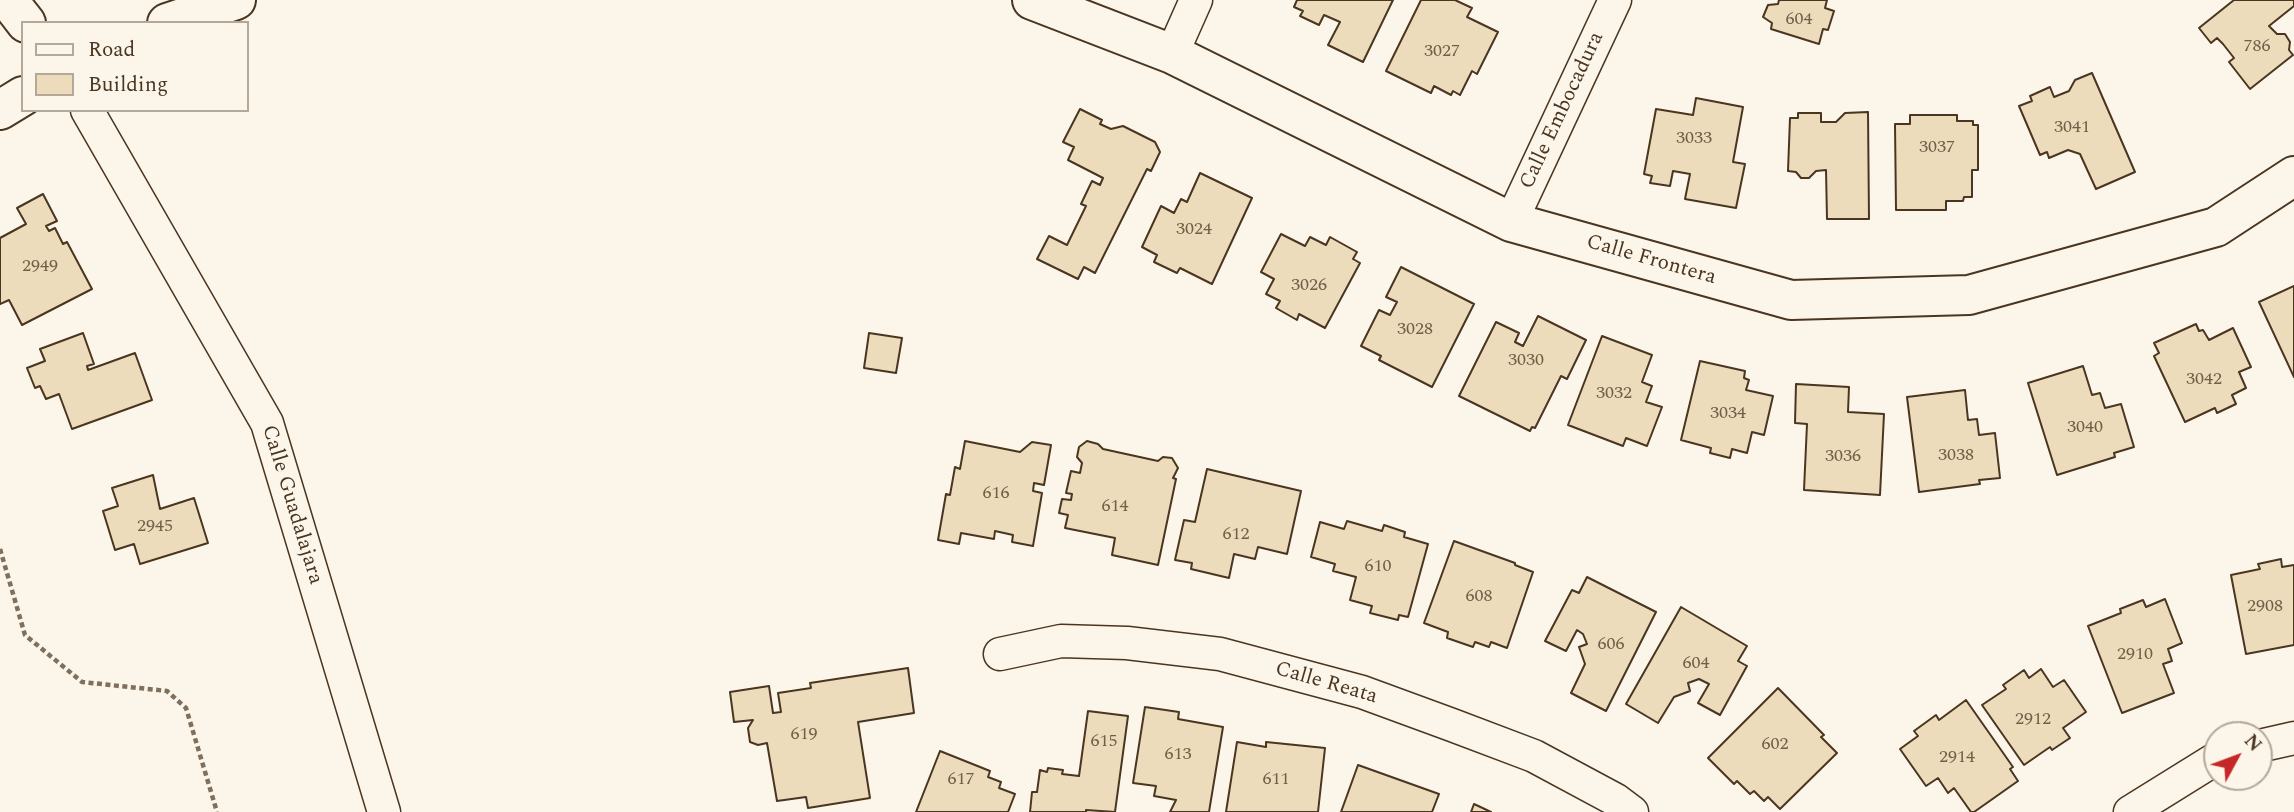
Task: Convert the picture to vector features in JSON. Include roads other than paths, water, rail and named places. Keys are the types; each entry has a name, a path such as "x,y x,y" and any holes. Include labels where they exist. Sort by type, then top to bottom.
{"street":[{"path":"8,0 24,21"},
{"path":"34,0 43,21"},
{"path":"173,21 236,0"},
{"name":"Calle Frontera","path":"1032,0 1172,54 1511,222 1791,300 1969,295 2216,227 2294,176"},
{"path":"1172,54 1196,0"},
{"name":"Calle Embocadura","path":"1511,222 1615,0"},
{"path":"0,110 21,97"},
{"name":"Calle Guadalajara","path":"88,112 267,423 384,812"},
{"name":"Calle Reata","path":"1000,654 1061,641 1127,643 1220,654 1362,692 1534,756 1616,800 1632,812"},
{"path":"2273,743 2294,738"},
{"path":"2130,812 2203,767"}]}
